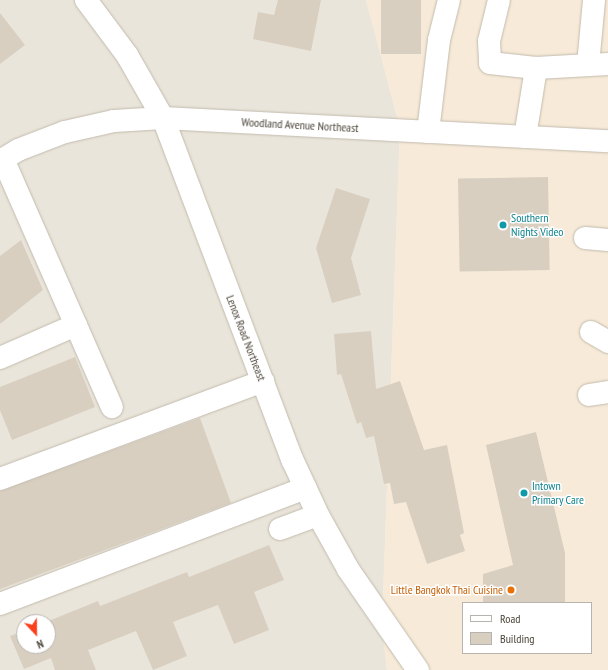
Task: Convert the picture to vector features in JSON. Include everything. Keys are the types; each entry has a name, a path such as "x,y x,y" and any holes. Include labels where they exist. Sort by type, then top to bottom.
{"street":[{"name":"Lenox Road Northeast","path":"86,0 127,55 163,118 263,381 318,515 348,569 418,670"},
{"path":"428,132 439,40 449,0"},
{"path":"499,0 489,41 490,63 536,68 598,65 594,0"},
{"path":"525,137 536,68"},
{"name":"Woodland Avenue Northeast","path":"2,160 18,150 65,132 114,121 163,118 525,137 595,147"},
{"path":"2,160 112,407"},
{"path":"585,238 608,240"},
{"path":"0,358 76,325"},
{"path":"0,479 263,381"},
{"path":"0,604 306,488"},
{"path":"280,529 318,515"}],"shaded area":[{"path":"0,0 366,0 400,128 382,626 387,670 0,670"},
{"path":"366,0 608,0 608,670 387,670 382,627 400,128"}],"building":[{"path":"278,0 321,0 311,51 253,39 258,12 274,15"},
{"path":"381,0 421,0 421,54 381,54"},
{"path":"0,13 25,45 0,64"},
{"name":"Southern Nights Video","path":"548,177 550,270 460,272 458,179"},
{"path":"336,188 370,199 351,258 361,295 332,303 316,248"},
{"path":"21,240 43,290 0,324 0,256"},
{"path":"371,331 376,389 400,381 424,450 447,445 464,533 460,535 465,551 427,564 406,502 394,504 390,483 384,484 374,436 366,438 361,422 357,424 341,374 337,375 334,334"},
{"path":"75,357 95,407 12,440 0,410 0,387"},
{"path":"200,418 231,503 0,589 0,491"},
{"name":"Intown Primary Care","path":"536,432 565,553 565,602 483,602 483,574 513,565 486,445"},
{"path":"269,545 284,580 254,592 269,630 234,644 218,605 173,622 187,656 153,670 136,631 88,650 96,670 55,670 51,658 24,669 18,654 56,654 56,618 98,601 100,606 187,572 189,577"},
{"path":"16,634 16,650 10,636"}],"place":[{"name":"Southern Nights Video","path":"503,225"},
{"name":"Intown Primary Care","path":"524,493"},
{"name":"Little Bangkok Thai Cuisine","path":"511,590"}]}
